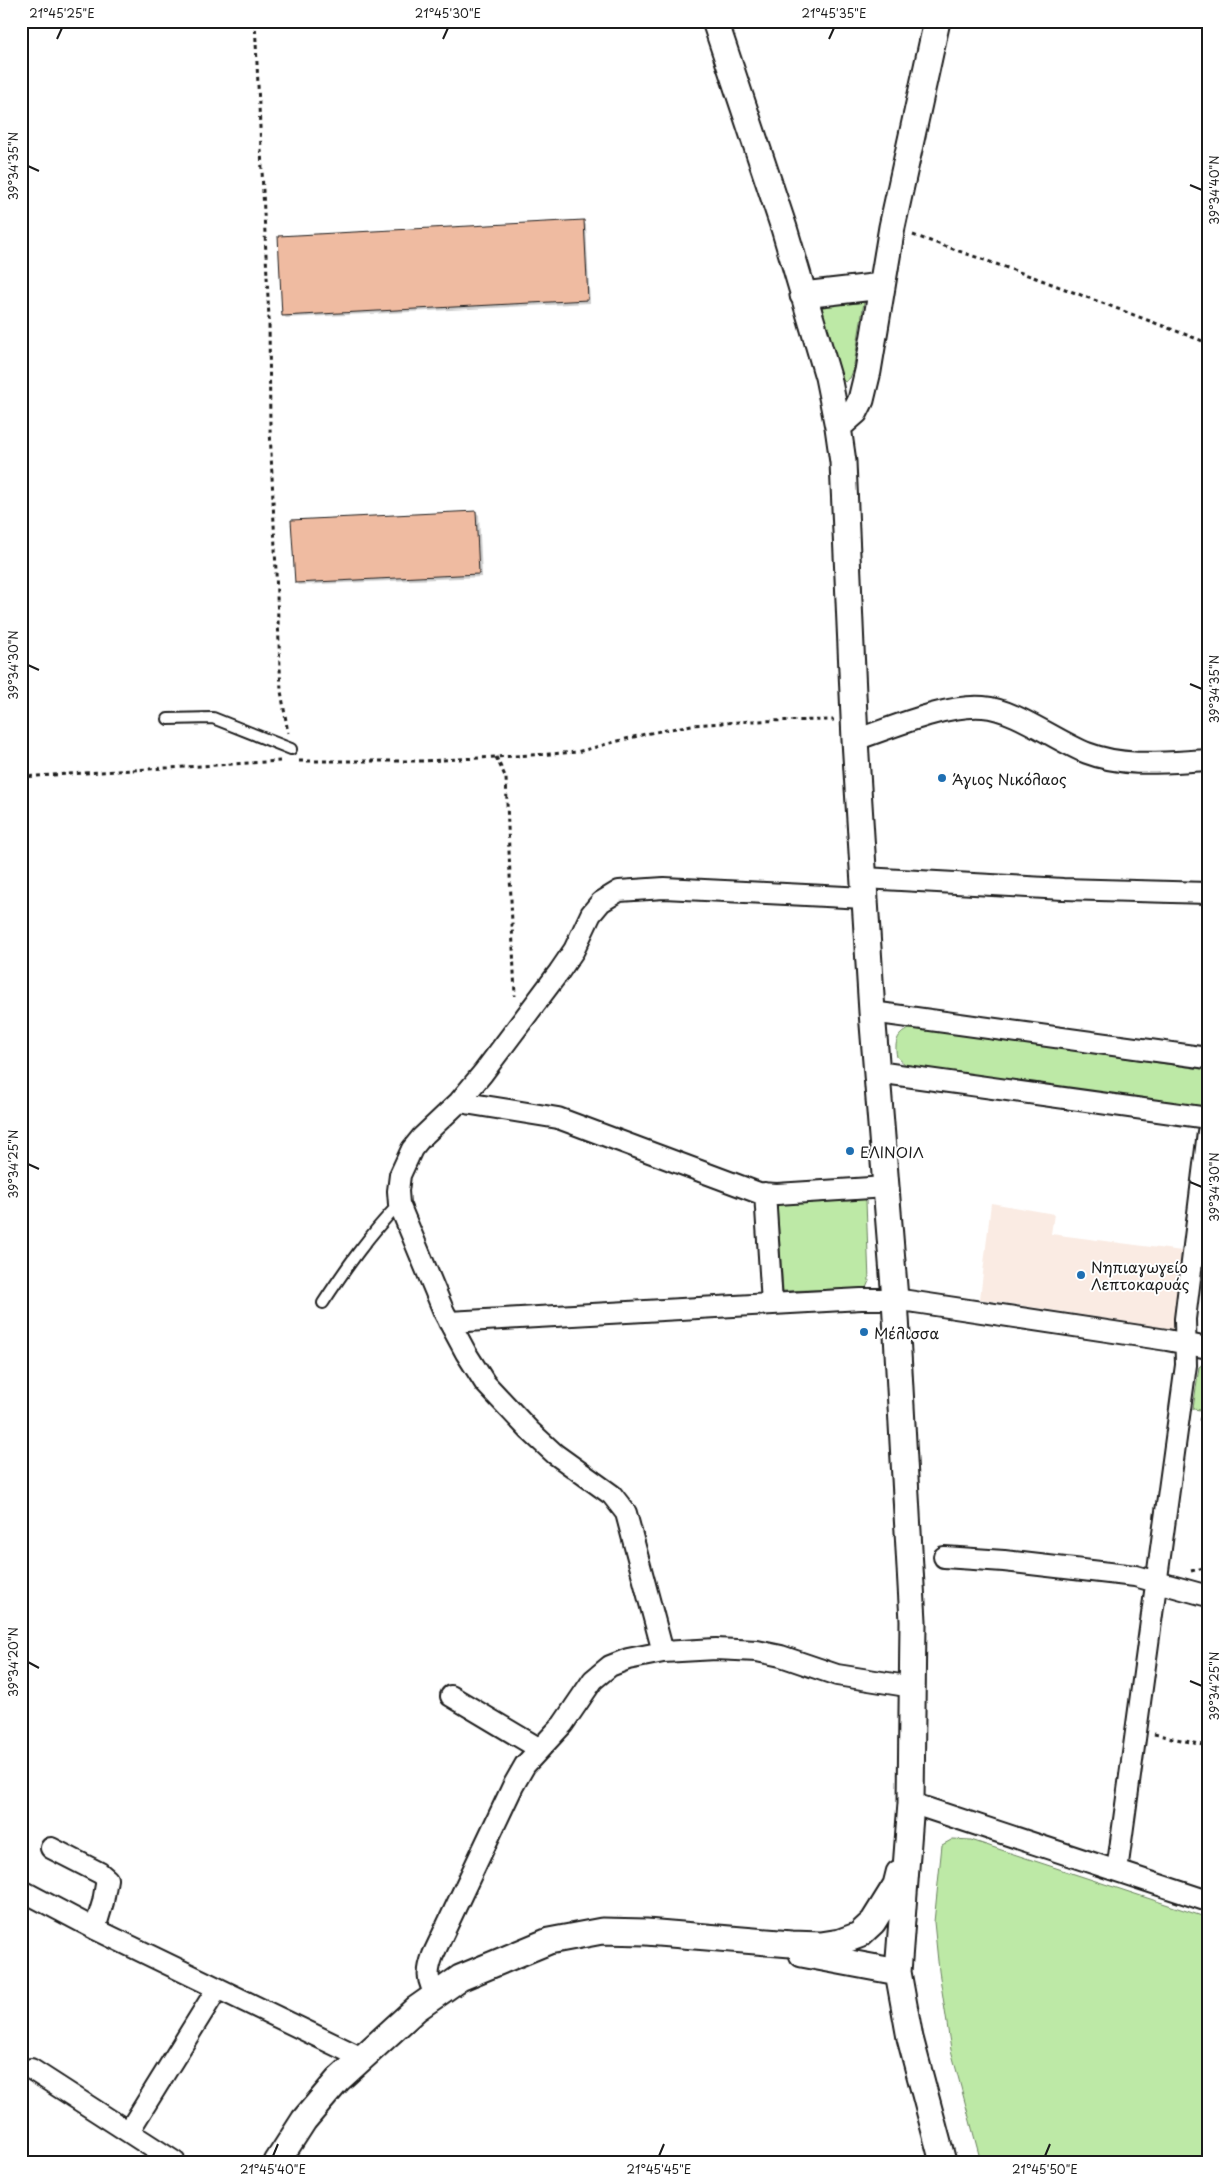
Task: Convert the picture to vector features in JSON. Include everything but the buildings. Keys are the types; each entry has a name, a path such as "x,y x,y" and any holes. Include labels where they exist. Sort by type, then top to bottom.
{"street":[{"path":"715,21 781,219 828,377 838,427 846,527 855,730 872,1012 895,1299 910,1558 913,1687 911,1803 898,1972 910,2038 943,2162"},
{"path":"838,427 855,412 861,400 868,371 892,227 937,21"},
{"path":"803,295 882,286"},
{"path":"855,730 931,716 961,708 981,707 1006,712 1072,746 1113,761 1138,764 1208,760"},
{"path":"663,1652 631,1527 623,1509 612,1495 556,1454 509,1410 485,1383 449,1322 399,1204 400,1175 412,1149 459,1102 559,972 598,906 610,895 619,891 664,888 865,888 1062,889 1208,893"},
{"path":"872,1012 1208,1058"},
{"path":"877,1072 1208,1118"},
{"path":"459,1102 558,1118 600,1132 745,1188 765,1193 886,1187"},
{"path":"1117,1871 1186,1365 1186,1302 1208,1132"},
{"path":"765,1193 772,1304"},
{"path":"449,1322 860,1298 895,1299 1167,1340 1208,1348"},
{"path":"944,1557 1135,1576 1208,1596"},
{"path":"437,1995 430,1986 428,1975 433,1955 513,1786 525,1765 563,1724 593,1680 610,1666 628,1659 663,1652 716,1649 757,1651 781,1656 837,1675 913,1687"},
{"path":"451,1696 540,1749"},
{"path":"911,1803 1208,1901"},
{"path":"277,2162 304,2120 338,2080 416,2009 460,1978 549,1941 602,1931 646,1932 821,1945 840,1942 859,1935 874,1922 884,1908 896,1885 907,1839"},
{"path":"51,1848 100,1873 107,1879 95,1929"},
{"path":"21,1890 95,1929 362,2058"},
{"path":"723,1938 898,1972"},
{"path":"129,2131 217,1989"},
{"path":"31,2069 175,2162"}],"lane":[{"path":"168,719 213,718 255,736 291,748"},
{"path":"322,1303 376,1228 399,1204"}],"path":[{"path":"255,21 269,319 270,428 281,691 292,760"},
{"path":"892,227 1036,278 1208,343"},
{"path":"21,777 292,760 424,761 578,752 644,734 692,724 753,721 855,730"},
{"path":"496,757 506,778 516,1027"},
{"path":"1137,1729 1208,1746"}],"shaded area":[{"name":"Νηπιαγωγείο Λεπτοκαρυάς","path":"991,1203 1054,1214 1051,1234 1182,1251 1173,1329 980,1299"}],"green space":[{"path":"864,302 853,371 850,378 845,382 839,376 820,306"},
{"path":"919,1028 1208,1070 1208,1110 907,1066 897,1057 897,1040 903,1032"},
{"path":"863,1197 866,1201 869,1281 866,1288 783,1291 777,1203"},
{"path":"1204,1363 1208,1364 1208,1411 1193,1409 1199,1367"},
{"path":"953,1839 971,1840 1208,1918 1208,2162 981,2162 951,2050 934,1922 942,1845"}],"place":[{"name":"Άγιος Νικόλαος","path":"942,778"},
{"name":"ΕΛΙΝΟΙΛ","path":"850,1151"},
{"name":"Νηπιαγωγείο Λεπτοκαρυάς","path":"1081,1275"},
{"name":"Μέλισσα","path":"864,1332"}]}
